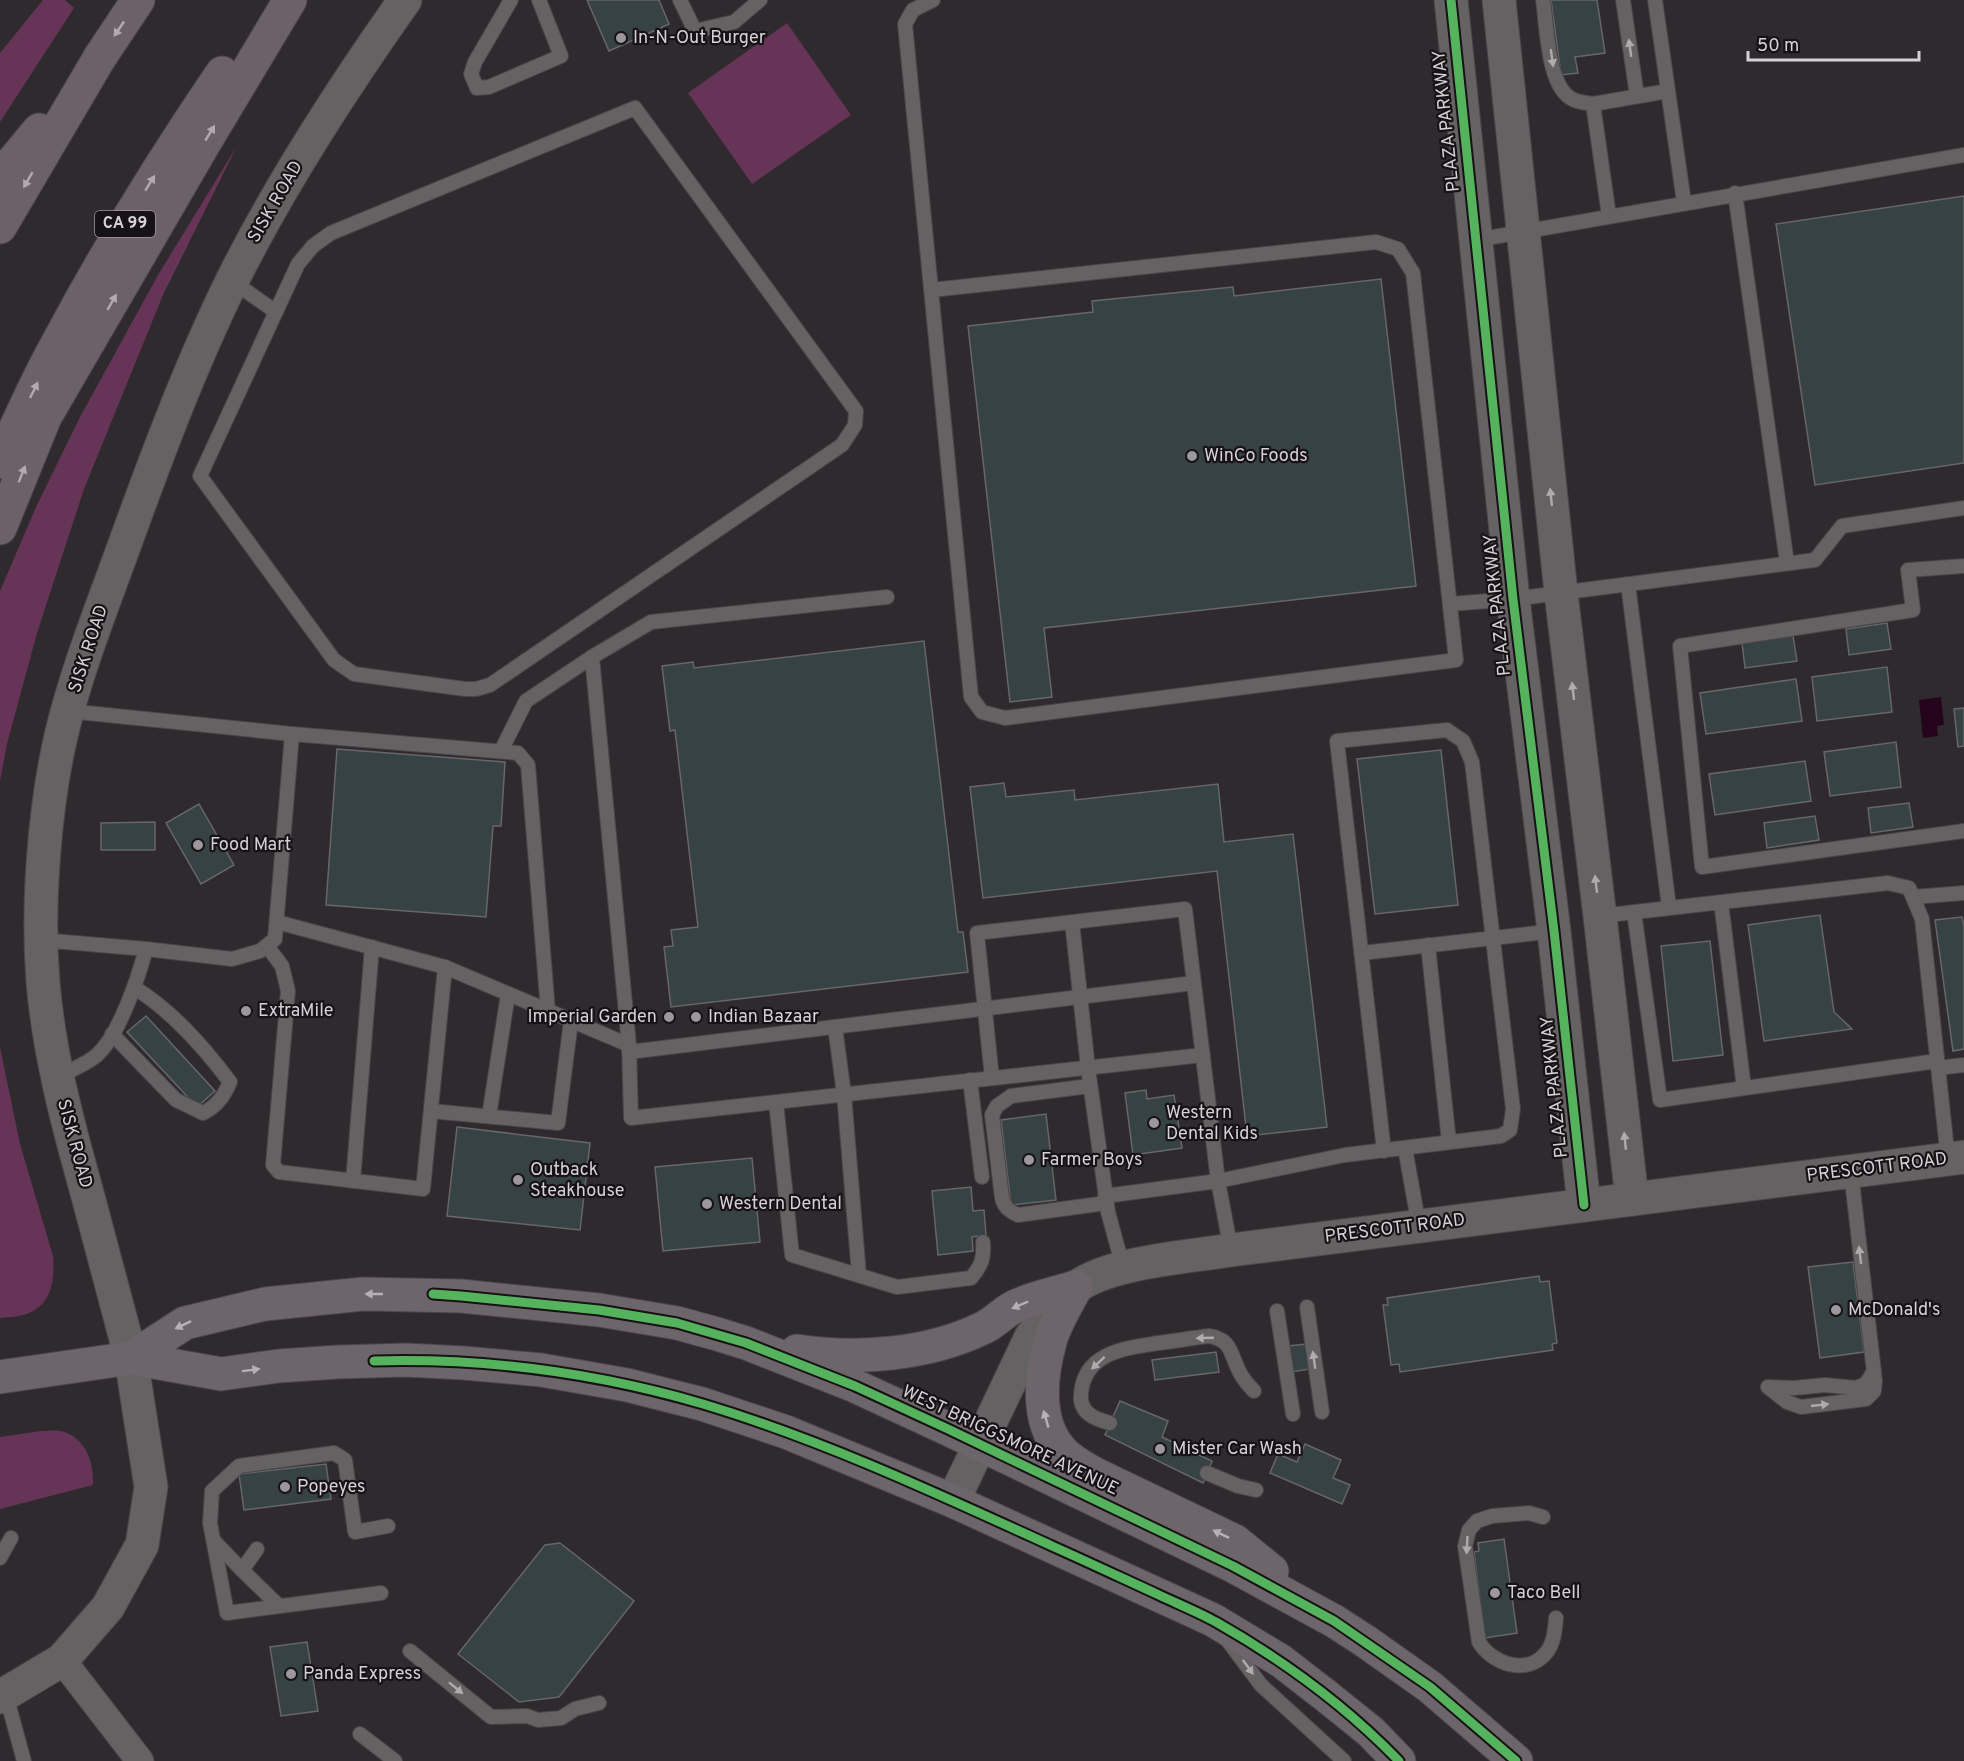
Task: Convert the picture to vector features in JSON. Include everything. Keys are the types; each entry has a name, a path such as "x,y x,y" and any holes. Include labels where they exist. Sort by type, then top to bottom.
{"highway":[{"path":"0,227 100,57 138,0"},
{"name":"CA 99","path":"0,462 54,348 113,243 180,136 272,0"},
{"path":"0,528 45,417 290,0"},
{"path":"0,177 100,57"}],"main road":[{"path":"746,1343 825,1355 847,1356 874,1355 921,1348 985,1328 1016,1305 1076,1287"},
{"path":"1076,1287 1050,1341 1043,1380 1044,1414 1058,1446 1074,1461 1097,1475 1235,1541 1334,1621"},
{"name":"WEST BRIGGSMORE AVENUE","path":"131,1358 184,1323 265,1304 363,1294 461,1296 621,1313 677,1323 746,1343 855,1386 1233,1566 1334,1621 1430,1687 1516,1761"},
{"name":"WEST BRIGGSMORE AVENUE","path":"0,1377 131,1358 221,1374 337,1362 405,1360 541,1370 615,1383 702,1404 786,1432 953,1501 1213,1620 1281,1661 1371,1732 1398,1761"}],"street":[{"name":"SISK ROAD","path":"3,1696 62,1660 108,1607 142,1545 151,1487 131,1358 57,1077 47,1020 42,940 43,876 48,808 68,711 96,625 151,473 185,386 232,281 298,162 405,0"},
{"name":"PLAZA PARKWAY","path":"1451,0 1513,599 1554,931 1584,1205"},
{"path":"1499,0 1561,593 1632,1199"},
{"name":"PRESCOTT ROAD","path":"953,1501 1031,1337 1048,1315 1076,1287 1097,1274 1124,1267 1231,1250 1956,1158"},
{"path":"62,1660 140,1761"}],"lane":[{"path":"511,0 475,62 471,74 477,88 489,87 561,56 539,0"},
{"path":"680,0 695,31 734,22 760,0"},
{"path":"931,291 1376,242 1398,249 1413,273 1456,660 1005,718 982,712 971,697 931,291 905,24 913,10 933,0"},
{"path":"1543,0 1554,75 1562,90 1573,100 1593,104 1668,91"},
{"path":"1623,0 1637,96"},
{"path":"1655,0 1684,202"},
{"path":"1593,104 1609,216"},
{"path":"635,108 856,411 855,425 842,445 490,685 465,689 354,674 334,660 200,476 276,312 298,264 313,246 331,234 635,108"},
{"path":"1476,240 1735,193 1964,155"},
{"path":"1735,193 1787,563"},
{"path":"232,281 276,312"},
{"path":"1450,604 1513,599 1815,560 1842,526 1964,508"},
{"path":"1964,566 1908,570 1913,610 1680,646 1702,867 1964,831"},
{"path":"1628,584 1670,907"},
{"path":"501,751 526,701 592,657 651,622 887,597"},
{"path":"592,657 629,1048 631,1118 1203,1055"},
{"path":"68,711 292,734 518,753 528,765 548,1011"},
{"path":"1090,1086 1011,1096 996,1106 992,1115 1002,1198 1003,1205 1010,1211 1018,1215 1218,1181 1345,1155 1384,1151 1502,1136 1510,1130 1513,1109 1472,762 1462,741 1447,730 1337,741 1384,1151"},
{"path":"42,940 232,959 260,951 267,946 275,939 292,734"},
{"path":"1600,916 1888,883 1909,888 1922,919 1938,1065 1956,1158"},
{"path":"1913,897 1964,892"},
{"path":"1721,902 1744,1088"},
{"path":"992,1078 978,933 1185,909 1218,1181 1231,1250"},
{"path":"1634,912 1660,1100 1938,1065 1964,1065"},
{"path":"277,922 445,967 629,1048 835,1027 1194,983"},
{"path":"1071,922 1106,1200 1124,1267"},
{"path":"1362,953 1554,931"},
{"path":"1428,945 1449,1142"},
{"path":"267,946 282,966 288,991 273,1166 279,1172 353,1181 423,1189 445,967"},
{"path":"353,1181 372,947"},
{"path":"57,1077 98,1055 112,1034 135,988 146,949"},
{"path":"112,1034 176,1100 203,1113 215,1107 226,1091 230,1082 206,1050 155,1000 135,988"},
{"path":"489,1116 508,994"},
{"path":"431,1111 558,1123 571,1021"},
{"path":"835,1027 844,1094 859,1275"},
{"path":"970,1080 982,1177"},
{"path":"776,1102 792,1255 897,1287 971,1278 980,1268 984,1257 983,1242"},
{"path":"1405,1148 1419,1226"},
{"path":"1851,1171 1874,1371 1874,1391 1866,1399 1801,1407 1787,1402 1768,1387 1794,1388 1825,1385 1856,1388 1866,1384 1874,1371"},
{"path":"1307,1307 1322,1412"},
{"path":"1277,1311 1293,1414"},
{"path":"1110,1423 1093,1418 1083,1409 1080,1397 1082,1386 1098,1361 1112,1352 1131,1347 1209,1336 1220,1338 1230,1348 1244,1380 1254,1391"},
{"path":"381,1593 227,1613 210,1522 212,1491 239,1466 334,1453 345,1460 355,1532 388,1526"},
{"path":"1207,1473 1238,1486 1256,1490"},
{"path":"1542,1517 1529,1513 1492,1516 1478,1521 1469,1530 1465,1546 1479,1642 1485,1653 1498,1661 1514,1665 1536,1662 1548,1652 1553,1640 1556,1617"},
{"path":"0,1540 11,1538 0,1558"},
{"path":"214,1540 279,1606"},
{"path":"242,1570 257,1549"},
{"path":"1213,1620 1261,1685 1344,1761"},
{"path":"410,1651 490,1717 532,1711 538,1720 561,1718 575,1709 599,1703"},
{"path":"3,1696 24,1761"},
{"path":"558,1704 575,1709"},
{"path":"360,1734 395,1761"}],"shaded area":[{"path":"43,0 65,0 74,8 0,122 0,53"},
{"path":"787,23 851,115 752,184 688,93"},
{"path":"237,146 163,295 84,489 37,633 7,744 0,781 0,591 36,507 80,417 158,275"},
{"path":"1941,697 1944,725 1937,726 1938,736 1923,738 1919,700"},
{"path":"0,1047 20,1144 53,1256 53,1264 50,1289 43,1303 26,1314 0,1318"},
{"path":"41,1431 61,1431 77,1439 90,1460 93,1485 0,1509 0,1437"}],"building":[{"name":"In-N-Out Burger","path":"587,0 659,0 669,24 609,51"},
{"path":"1551,0 1597,0 1605,53 1575,57 1578,73 1561,75"},
{"path":"1964,196 1964,463 1815,485 1776,224"},
{"name":"WinCo Foods","path":"1381,279 1416,586 1044,628 1052,697 1010,702 968,326 1093,312 1092,301 1233,287 1234,296"},
{"path":"1887,623 1891,649 1849,655 1846,629"},
{"path":"1793,636 1797,661 1745,668 1742,643"},
{"path":"924,641 958,932 963,932 968,972 671,1007 664,947 673,946 671,930 698,927 675,730 670,731 662,666 693,662 694,668"},
{"path":"1887,667 1892,712 1817,721 1812,677"},
{"path":"1796,679 1802,721 1706,734 1700,693"},
{"path":"1964,708 1964,746 1958,747 1954,709"},
{"path":"1896,742 1901,787 1830,796 1824,752"},
{"path":"337,749 505,762 501,826 493,826 486,917 326,905"},
{"path":"1441,750 1458,905 1375,914 1357,759"},
{"path":"1805,761 1811,801 1715,815 1709,774"},
{"path":"1004,783 1006,797 1074,790 1075,800 1218,784 1224,842 1293,834 1327,1127 1247,1136 1217,871 983,898 970,787"},
{"path":"1909,803 1913,827 1871,833 1868,808"},
{"path":"199,804 234,865 201,884 166,823"},
{"path":"1815,816 1819,840 1767,848 1764,823"},
{"path":"155,822 155,850 101,850 101,823"},
{"path":"1820,915 1834,1012 1852,1029 1764,1041 1748,925"},
{"path":"1962,917 1964,926 1964,1049 1953,1051 1935,920"},
{"path":"1710,941 1723,1055 1673,1061 1661,946"},
{"path":"146,1016 215,1091 197,1107 127,1032"},
{"name":"Western Dental Kids","path":"1146,1090 1147,1099 1174,1095 1182,1148 1133,1155 1125,1093"},
{"name":"Farmer Boys","path":"1046,1114 1056,1200 1011,1205 1001,1120"},
{"name":"Outback Steakhouse","path":"457,1127 590,1143 580,1230 447,1216"},
{"name":"Western Dental","path":"752,1158 760,1242 663,1251 655,1167"},
{"path":"971,1187 973,1211 984,1210 986,1235 972,1237 973,1251 938,1255 932,1191"},
{"name":"McDonald's","path":"1853,1262 1864,1352 1820,1358 1808,1267"},
{"path":"1539,1276 1540,1282 1549,1281 1557,1343 1552,1344 1553,1350 1400,1372 1399,1364 1391,1365 1383,1305 1388,1305 1387,1298"},
{"path":"1306,1344 1310,1369 1292,1372 1288,1346"},
{"path":"1216,1352 1219,1372 1155,1380 1152,1360"},
{"name":"Mister Car Wash","path":"1120,1401 1168,1421 1162,1437 1212,1461 1203,1483 1105,1435"},
{"path":"1305,1444 1341,1460 1333,1478 1350,1485 1342,1504 1270,1473 1278,1454 1297,1462"},
{"name":"Popeyes","path":"326,1464 331,1499 244,1510 239,1474"},
{"name":"Taco Bell","path":"1504,1539 1517,1633 1485,1638 1474,1552 1479,1551 1478,1543"},
{"path":"560,1543 634,1601 559,1697 519,1702 458,1654 545,1545"},
{"path":"307,1642 318,1711 281,1716 270,1647"}],"cycle path":[{"path":"1451,0 1513,599 1554,931 1584,1205"},
{"path":"433,1294 599,1310 677,1323 746,1343 855,1386 1233,1566 1334,1621 1430,1687 1516,1761"},
{"path":"374,1361 457,1362 581,1376 703,1404 836,1451 966,1507 1216,1622 1289,1668 1335,1702 1399,1761"}],"place":[{"name":"In-N-Out Burger","path":"621,38"},
{"name":"WinCo Foods","path":"1192,456"},
{"name":"Food Mart","path":"198,845"},
{"name":"ExtraMile","path":"246,1011"},
{"name":"Imperial Garden","path":"669,1017"},
{"name":"Indian Bazaar","path":"696,1017"},
{"name":"Western Dental Kids","path":"1154,1123"},
{"name":"Farmer Boys","path":"1029,1160"},
{"name":"Outback Steakhouse","path":"518,1180"},
{"name":"Western Dental","path":"707,1204"},
{"name":"McDonald's","path":"1836,1310"},
{"name":"Mister Car Wash","path":"1160,1449"},
{"name":"Popeyes","path":"285,1487"},
{"name":"Taco Bell","path":"1495,1593"},
{"name":"Panda Express","path":"291,1674"}]}
